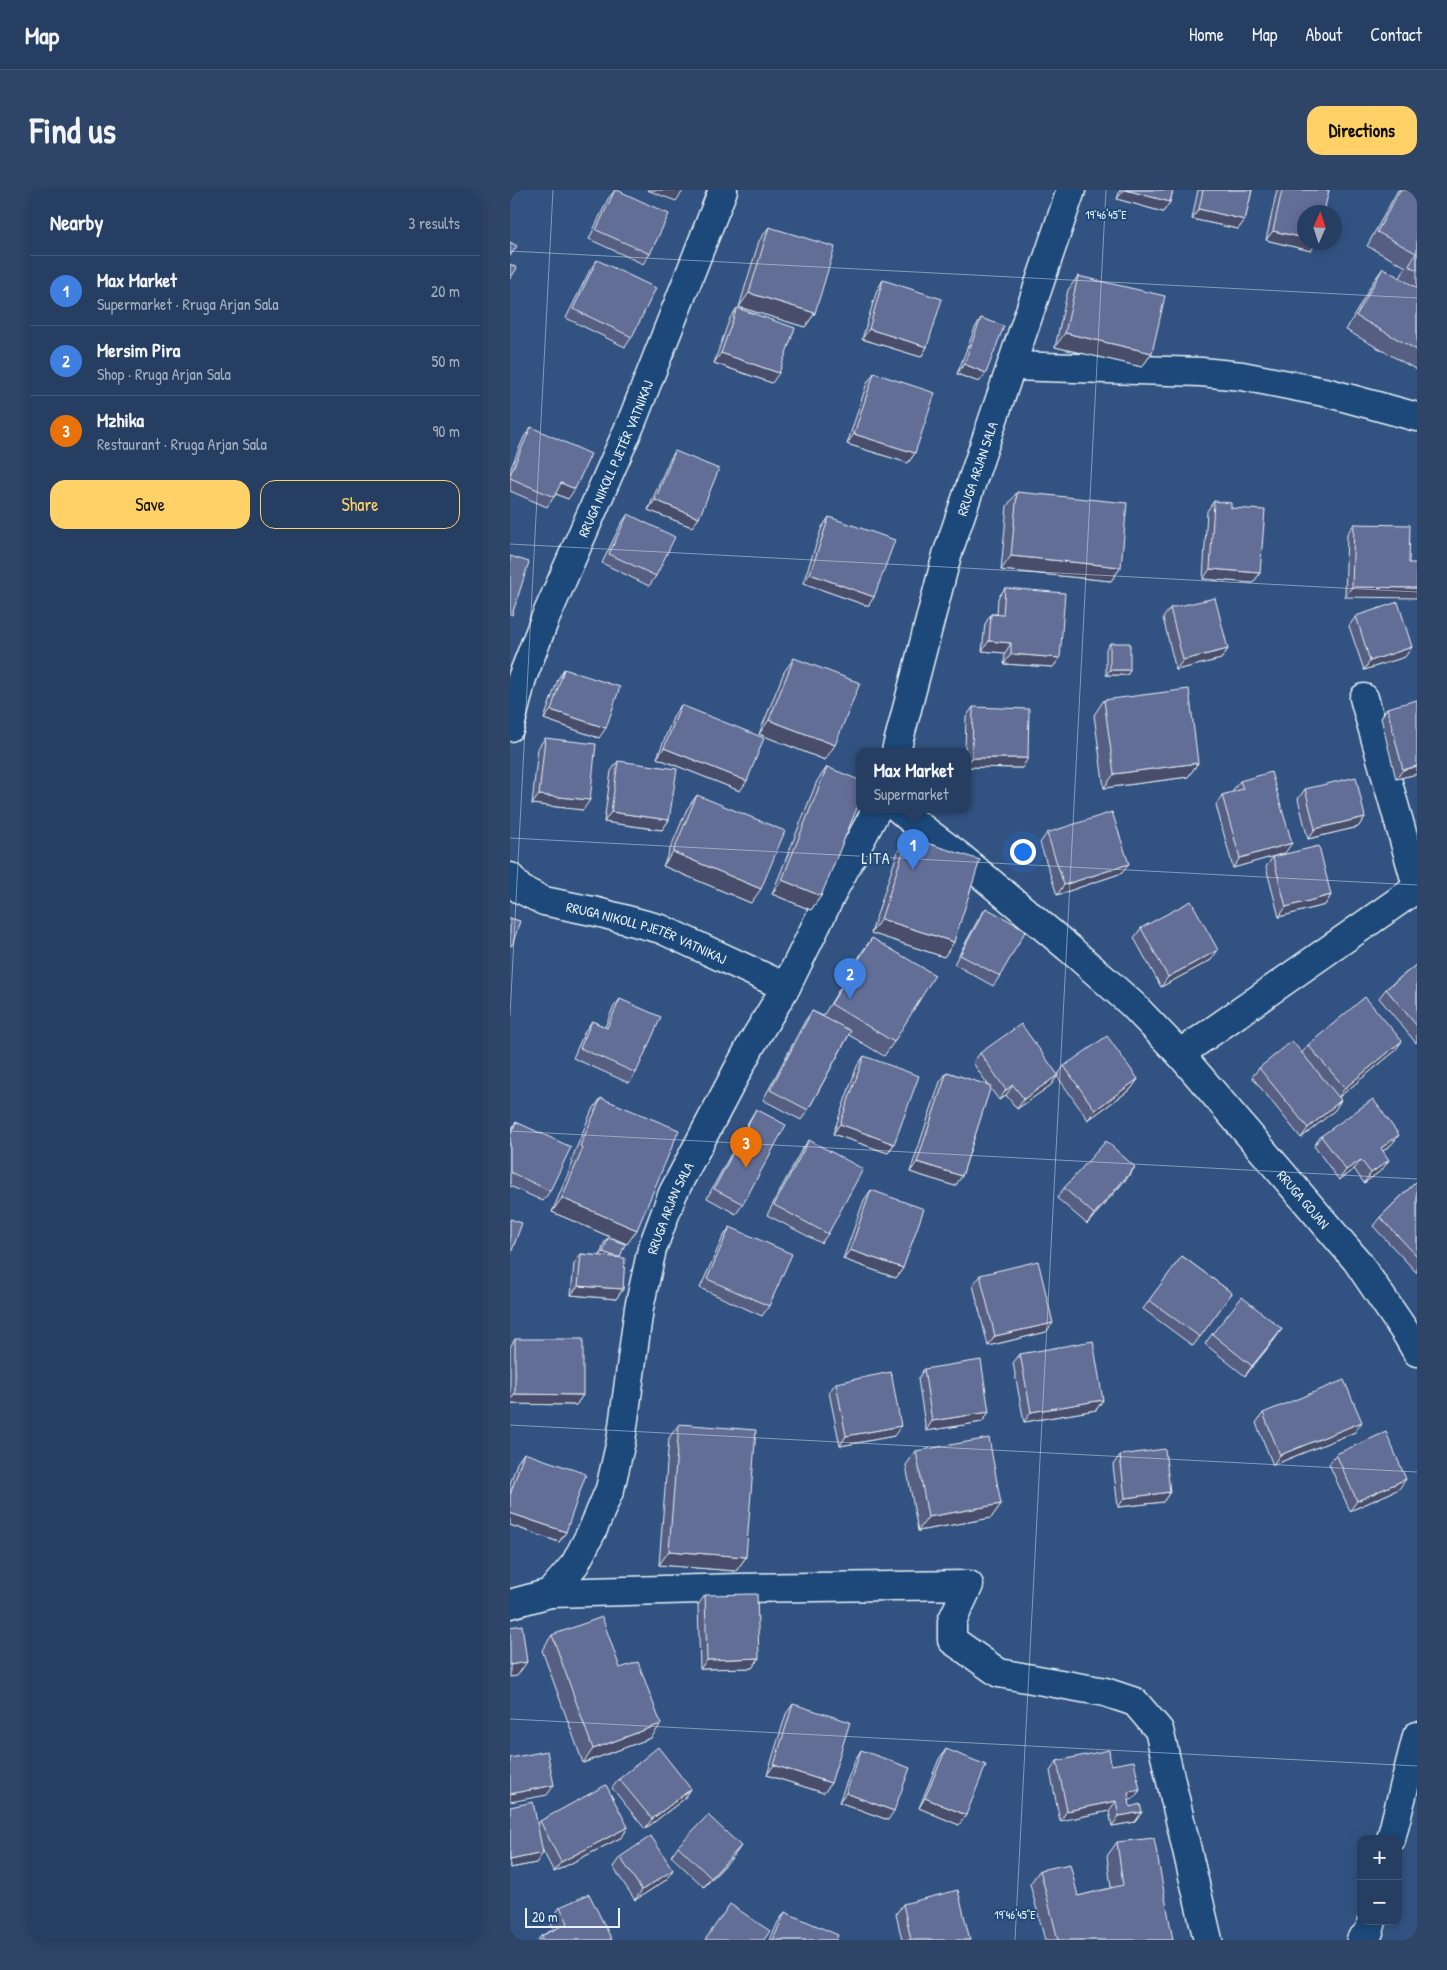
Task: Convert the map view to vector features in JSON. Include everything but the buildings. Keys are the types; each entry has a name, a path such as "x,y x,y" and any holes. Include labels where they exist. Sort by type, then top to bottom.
{"street":[{"name":"RRUGA NIKOLL PJETËR VATNIKAJ","path":"510,727 522,678 545,619 632,421 723,190"},
{"name":"RRUGA ARJAN SALA","path":"897,748 947,555 1072,190"},
{"path":"1012,366 1201,372 1242,376 1329,393 1417,417"},
{"path":"1180,1054 1417,887 1364,698"},
{"name":"RRUGA ARJAN SALA","path":"550,1593 575,1564 610,1489 621,1441 639,1308 652,1249 673,1193 751,1045 786,987 835,887 875,813"},
{"name":"RRUGA GOJAN","path":"904,813 915,824 959,856 1070,949 1133,1005 1180,1054 1357,1261 1417,1352"},
{"name":"RRUGA NIKOLL PJETËR VATNIKAJ","path":"510,877 520,889 544,901 597,912 661,929 786,987"},
{"path":"510,1604 550,1593 758,1587 969,1585 952,1621 952,1640 999,1673 1104,1692 1135,1702 1159,1730 1208,1940"},
{"path":"1392,1835 1417,1736"},
{"path":"1361,1940 1369,1932 1371,1925"}],"place":[{"name":"Max Market","path":"913,870"},
{"name":"Mersim Pira","path":"850,999"},
{"name":"Mzhika","path":"746,1168"}],"district":[{"name":"LITA","path":"876,858"}]}
